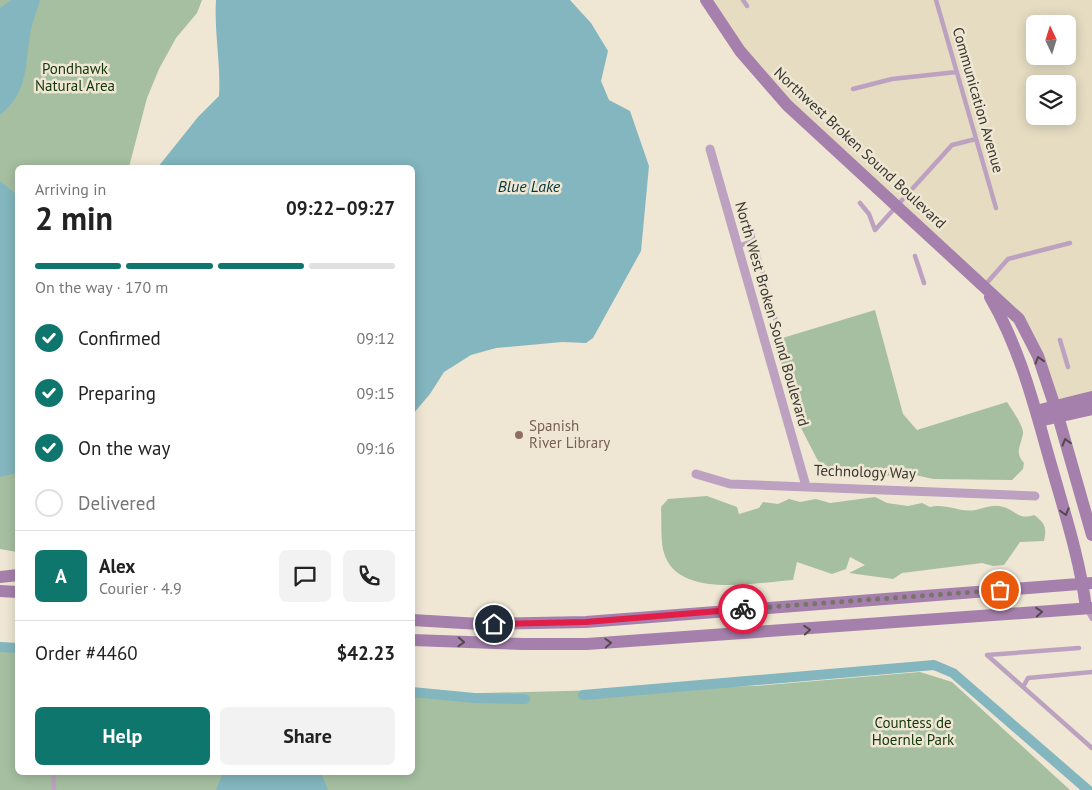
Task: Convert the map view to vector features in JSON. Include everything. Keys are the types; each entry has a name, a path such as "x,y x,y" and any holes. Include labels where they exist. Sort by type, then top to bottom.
{"main road":[{"name":"Northwest Broken Sound Boulevard","path":"706,0 740,51 787,105 1025,326 1035,347 1056,411 1092,535"},
{"name":"Northwest Broken Sound Boulevard","path":"984,286 1009,330 1024,372 1087,584 1090,612"},
{"path":"1037,416 1092,397"},
{"path":"1056,411 1092,409"},
{"path":"0,568 15,570"},
{"path":"0,577 15,575"},
{"path":"415,620 542,624 1087,584"},
{"path":"0,591 15,592"},
{"path":"415,640 559,645 1090,612"},
{"path":"559,623 559,645"},
{"path":"542,624 543,645"}],"street":[{"name":"North West Broken Sound Boulevard","path":"710,149 806,486"},
{"name":"Technology Way","path":"696,474 730,484 1035,496"}],"lane":[{"path":"743,0 747,6"},
{"name":"Communication Avenue","path":"936,0 996,208"},
{"path":"853,89 892,79 957,72"},
{"path":"860,203 869,214 874,230 952,145 976,139"},
{"path":"752,234 777,325"},
{"path":"738,246 754,241"},
{"path":"984,286 1008,259 1070,244"},
{"path":"915,256 924,284"},
{"path":"1060,340 1068,367"},
{"path":"1079,648 987,655 1092,748"},
{"path":"1023,687 1028,678 1092,672"},
{"path":"52,775 54,790"}],"shaded area":[{"path":"706,0 1092,0 1092,397 1055,406 1029,333 787,105"}],"green space":[{"name":"Pondhawk Natural Area","path":"0,0 202,0 197,13 176,38 159,69 147,98 130,165 15,165 15,552 0,549"},
{"path":"875,310 903,414 917,430 1007,402 1023,430 1019,455 1024,463 1023,469 1012,480 933,479 902,472 880,478 855,477 818,461 797,420 797,402 787,387 776,340"},
{"path":"707,496 737,507 739,514 759,508 763,502 778,504 789,499 800,502 816,499 830,503 875,497 887,503 908,506 922,503 930,507 942,506 970,511 990,506 999,506 1020,515 1034,515 1044,526 1045,536 1044,541 1020,542 1004,565 993,566 982,563 902,573 893,579 849,573 865,565 850,557 846,569 832,574 797,562 793,580 740,585 702,583 685,577 672,568 663,548 661,507 668,499"},
{"name":"Countess de Hoernle Park","path":"0,642 15,644 15,775 415,775 415,690 446,694 755,686 920,672 952,682 1070,790 0,790"}],"water":[{"path":"11,0 40,0 31,30 24,78 16,98 0,115 0,8"},
{"name":"Blue Lake","path":"216,0 570,0 591,23 608,51 601,81 609,100 630,111 649,166 641,251 593,338 586,343 562,342 496,348 471,355 444,372 430,394 415,412 415,165 160,165 198,117 219,96"},
{"path":"0,181 15,194 15,473 0,477"},
{"path":"222,775 322,775 328,790 216,790"}],"waterway":[{"path":"0,647 15,648"},
{"path":"583,695 934,665 953,673 1088,790"},
{"path":"415,692 474,698 525,699"}],"way so far":[{"path":"743,609 1000,590"}],"place":[{"name":"Spanish River Library","path":"519,435"}],"route":[{"path":"494,624 586,622 743,609"}]}
